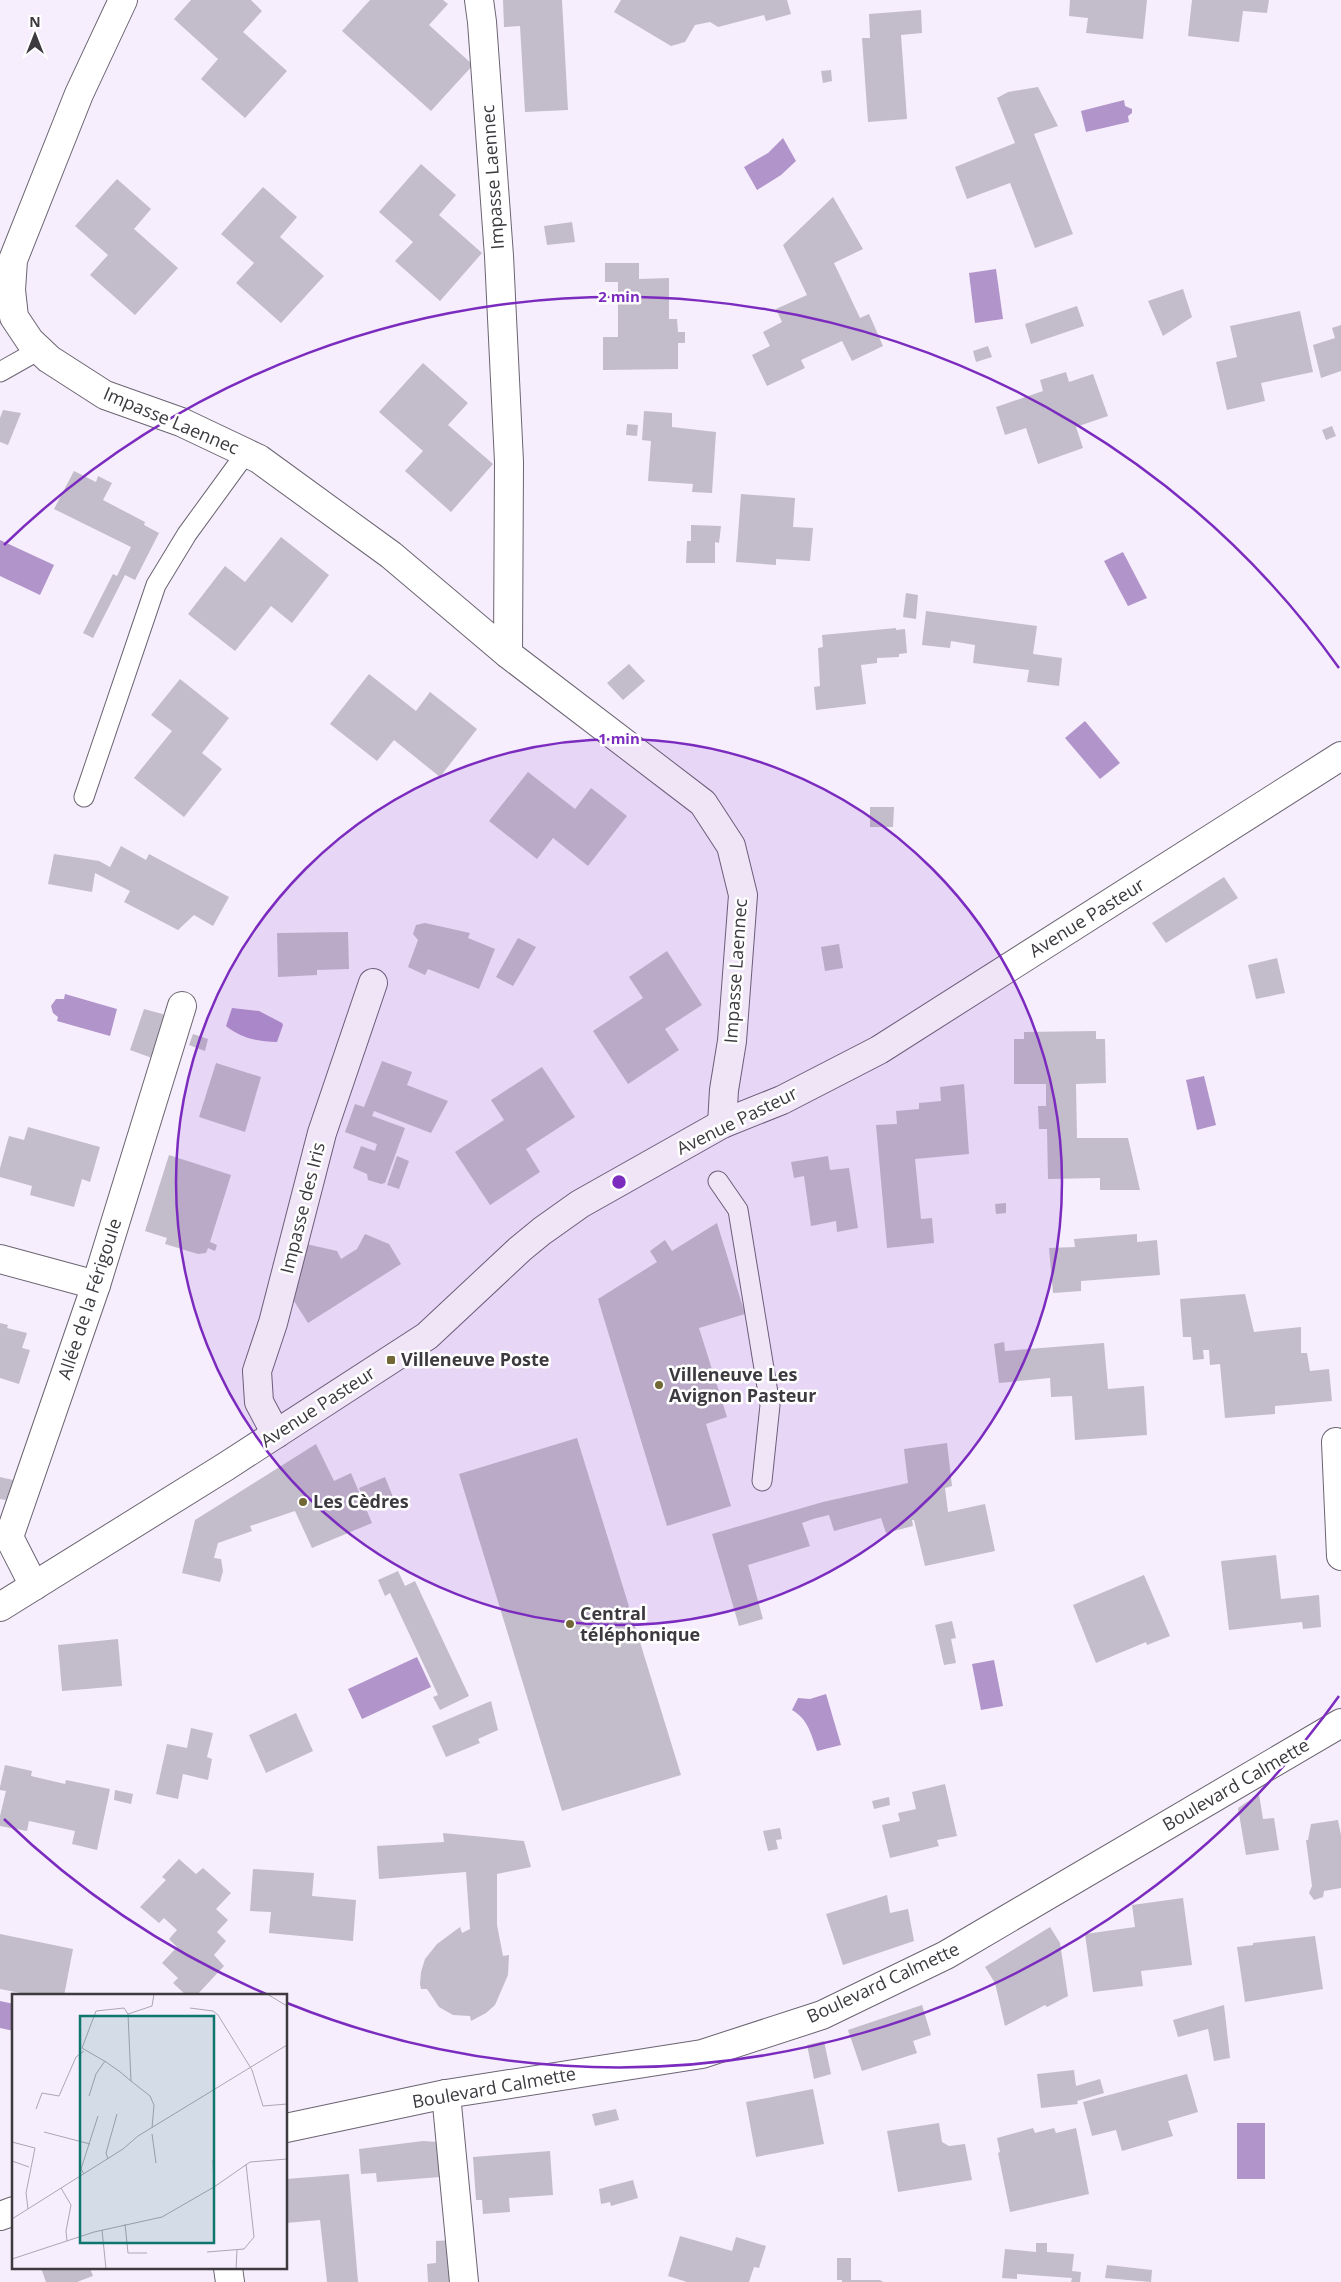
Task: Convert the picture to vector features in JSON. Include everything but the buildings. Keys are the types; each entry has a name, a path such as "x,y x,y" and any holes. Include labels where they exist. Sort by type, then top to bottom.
{"street":[{"name":"Impasse Laennec","path":"123,0 78,94 13,260 10,290 14,317 30,341 39,350 105,395 181,422 259,459 391,555 508,654 703,802 731,846 743,895 732,1040 724,1090 722,1124"},
{"name":"Impasse Laennec","path":"479,0 499,256 508,442 508,654"},
{"name":"Avenue Pasteur","path":"0,1607 276,1434 427,1336 542,1230 580,1204 722,1124 782,1100 879,1050 1341,756"},
{"name":"Impasse des Iris","path":"276,1434 259,1402 257,1371 274,1323 322,1133 372,983"},
{"name":"Allée de la Férigoule","path":"34,1586 9,1537 96,1285 182,1006"},
{"path":"0,1259 96,1285"},
{"path":"1336,1442 1341,1556"},
{"name":"Boulevard Calmette","path":"288,2128 446,2094 702,2054 822,2014 946,1956 1341,1723"},
{"path":"446,2094 464,2282"},
{"path":"0,2216 12,2212"}],"lane":[{"path":"0,372 39,350"},
{"path":"84,797 156,585 187,534 246,453"},
{"path":"718,1181 738,1210 770,1405 762,1481"}],"shaded area":[{"path":"1124,100 1125,106 1132,109 1132,113 1128,116 1129,122 1086,132 1081,111"},
{"path":"783,138 796,161 781,175 757,190 744,167 768,153"},
{"path":"996,269 1003,319 975,323 969,273"},
{"path":"0,540 54,565 40,595 0,576"},
{"path":"1123,552 1147,598 1128,606 1104,561"},
{"path":"1085,721 1120,763 1100,779 1065,738"},
{"path":"65,994 117,1009 110,1036 57,1021 58,1017 53,1013 51,1006 56,999 64,999"},
{"path":"232,1008 259,1011 282,1023 277,1042 250,1038 238,1034 226,1026"},
{"path":"1204,1076 1216,1125 1197,1130 1186,1080"},
{"path":"417,1657 431,1687 362,1719 348,1689"},
{"path":"994,1660 1003,1706 981,1710 972,1664"},
{"path":"826,1694 841,1745 817,1751 805,1722 792,1710 798,1698 810,1699"},
{"path":"0,2001 12,2004 12,2031 0,2028"},
{"path":"1237,2123 1265,2123 1265,2179 1237,2179"}],"place":[{"name":"Villeneuve Poste","path":"391,1360"},
{"name":"Villeneuve Les Avignon Pasteur","path":"659,1385"},
{"name":"Les Cèdres","path":"303,1502"},
{"name":"Central téléphonique","path":"570,1624"}]}
